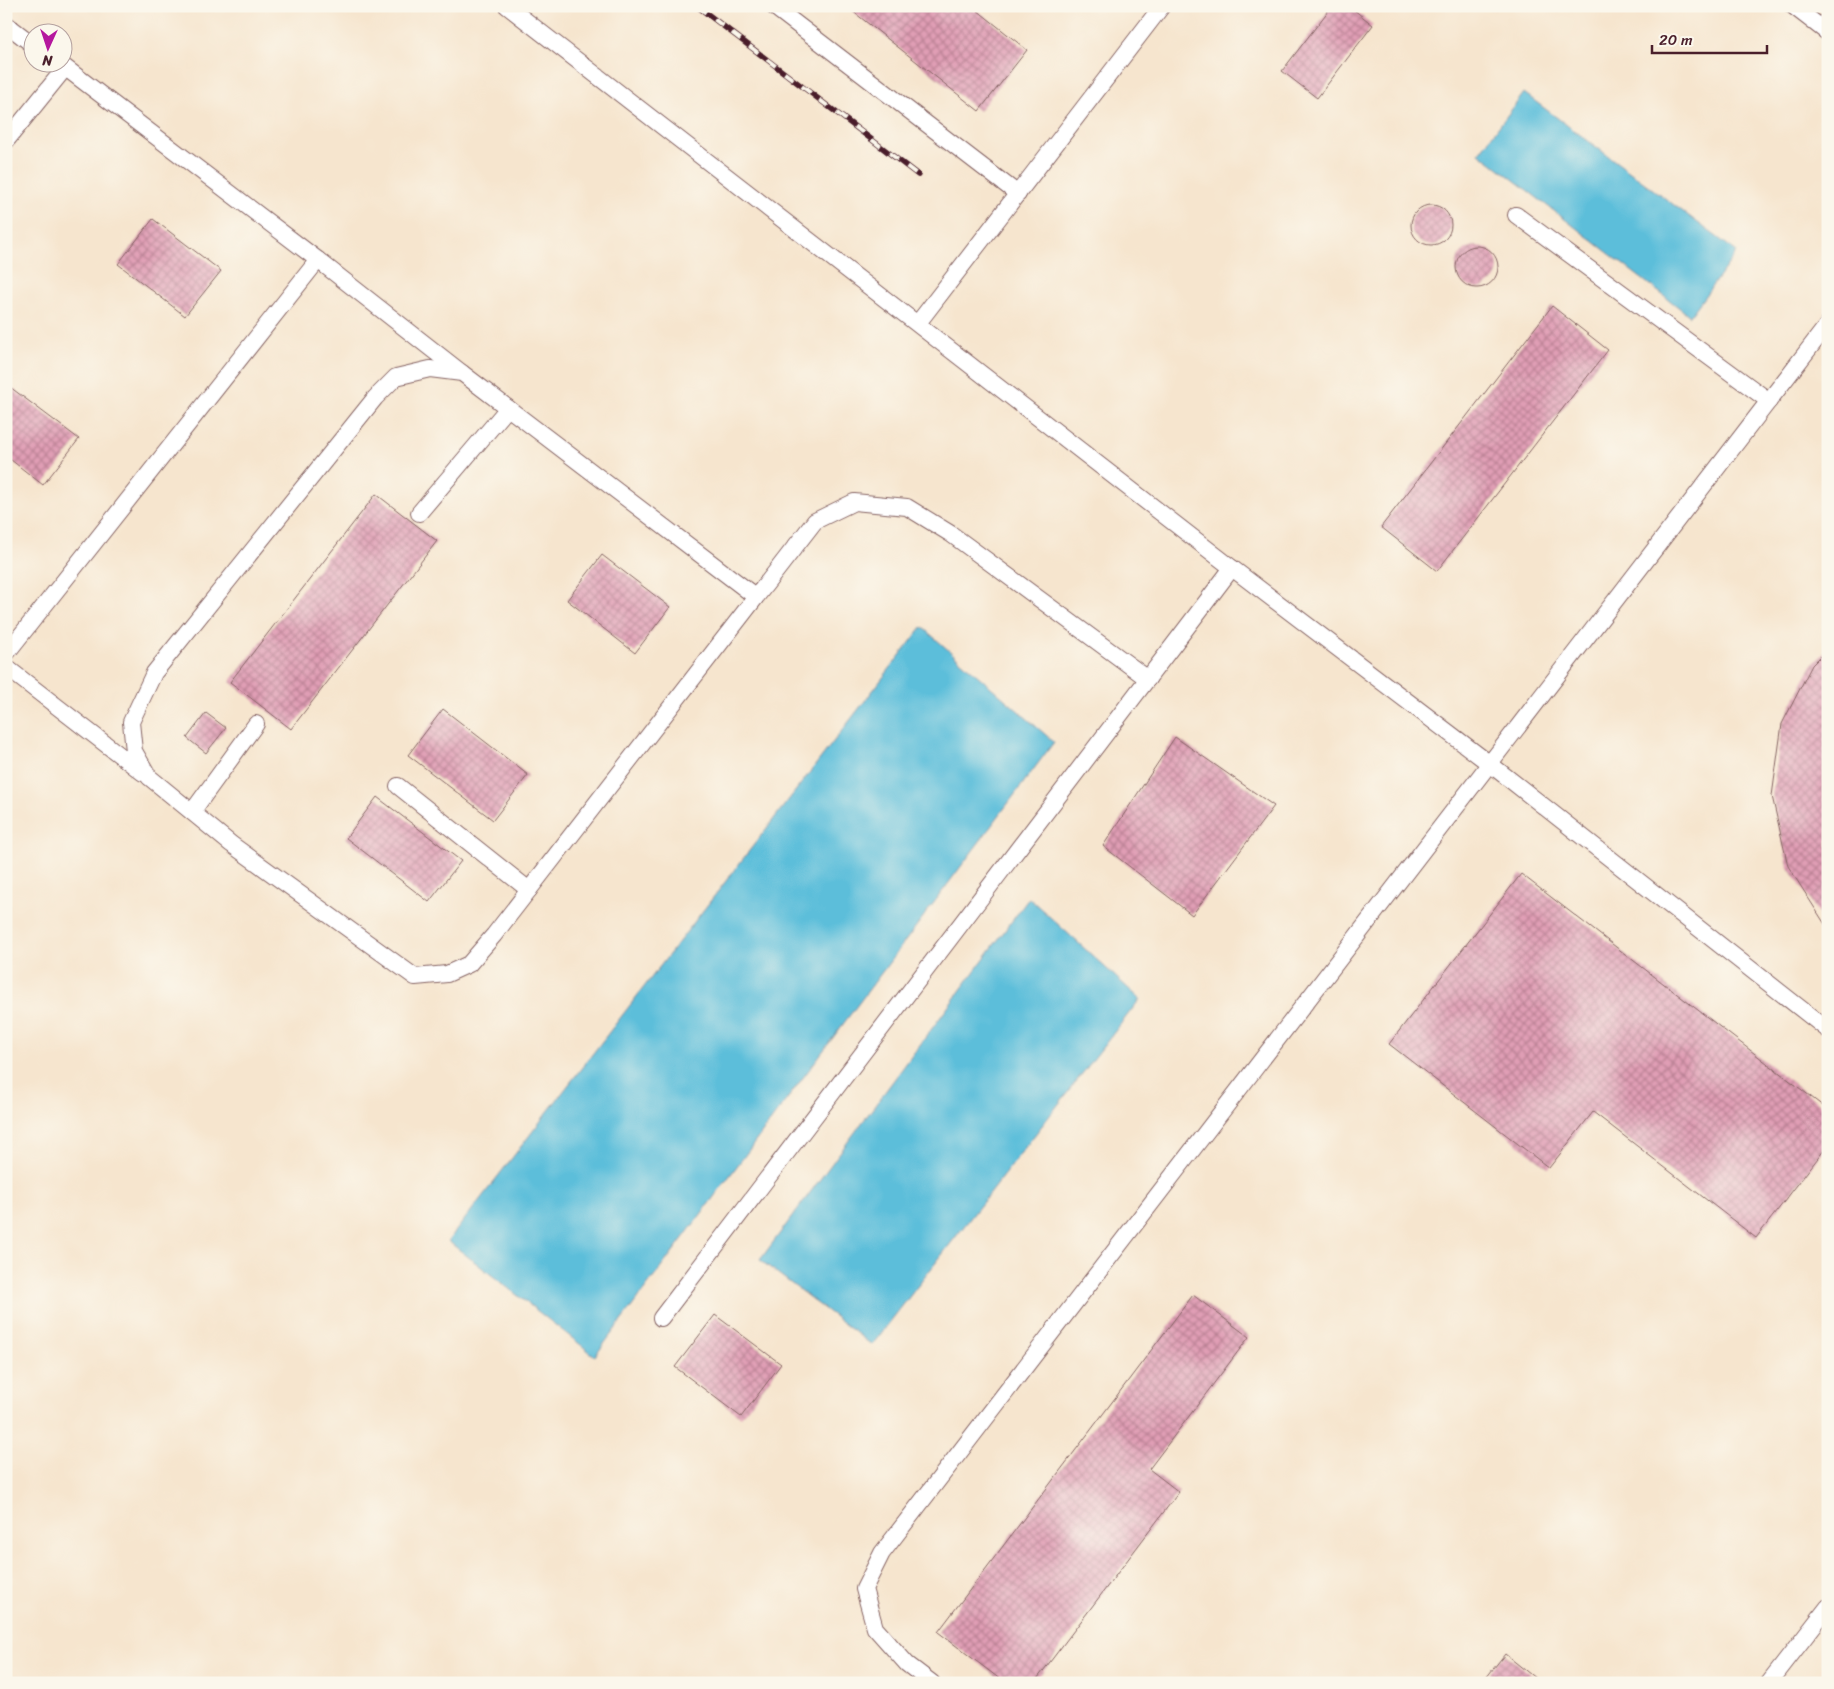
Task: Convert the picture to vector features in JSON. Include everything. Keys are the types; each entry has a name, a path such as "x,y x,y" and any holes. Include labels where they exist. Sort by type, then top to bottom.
{"lane":[{"path":"507,6 1232,568 1490,764 1828,1030"},
{"path":"773,6 1018,194"},
{"path":"918,323 1162,6"},
{"path":"1793,6 1828,34"},
{"path":"6,24 22,36"},
{"path":"6,141 56,72"},
{"path":"70,72 756,597"},
{"path":"1516,215 1769,401"},
{"path":"6,654 318,260"},
{"path":"932,1683 907,1664 875,1628 864,1589 882,1553 1828,324"},
{"path":"149,777 134,751 131,722 154,673 375,398 396,377 430,369 462,373"},
{"path":"419,514 508,408"},
{"path":"6,667 149,777 232,844 415,977 447,974 468,964 494,935 815,521 854,502 907,507 950,534 1148,679"},
{"path":"660,1318 1232,568"},
{"path":"192,812 256,724"},
{"path":"398,786 529,890"},
{"path":"1769,1683 1828,1607"}],"water":[{"path":"1524,93 1737,252 1690,316 1479,153"},
{"path":"922,627 1054,742 595,1356 448,1241"},
{"path":"1029,898 1140,999 872,1345 760,1260"}],"building":[{"path":"846,6 972,6 1027,50 979,111"},
{"path":"1332,6 1349,6 1373,25 1317,98 1282,71"},
{"path":"1435,205 1442,208 1448,214 1451,225 1450,233 1442,242 1435,245 1427,245 1420,242 1412,233 1411,221 1414,214 1423,206"},
{"path":"153,219 221,271 185,316 118,264"},
{"path":"1481,246 1489,249 1495,255 1498,267 1495,279 1489,285 1473,288 1465,285 1459,279 1456,263 1459,255 1465,249"},
{"path":"1552,306 1608,350 1437,571 1381,527"},
{"path":"6,384 79,439 43,485 6,456"},
{"path":"376,494 437,541 291,729 230,682"},
{"path":"602,555 670,607 635,653 567,600"},
{"path":"1828,649 1828,929 1788,866 1772,796 1782,724 1812,665"},
{"path":"443,709 528,775 493,820 408,755"},
{"path":"206,713 226,728 206,753 187,738"},
{"path":"1175,737 1274,806 1192,915 1103,846"},
{"path":"377,797 461,861 429,902 346,838"},
{"path":"1521,874 1828,1110 1828,1145 1756,1238 1593,1112 1549,1168 1389,1044"},
{"path":"1193,1295 1249,1337 1149,1469 1179,1492 1034,1683 1005,1683 938,1632"},
{"path":"715,1315 781,1364 741,1417 675,1367"},
{"path":"1505,1654 1541,1683 1482,1683"}],"railway":[{"path":"697,6 918,175"}]}
